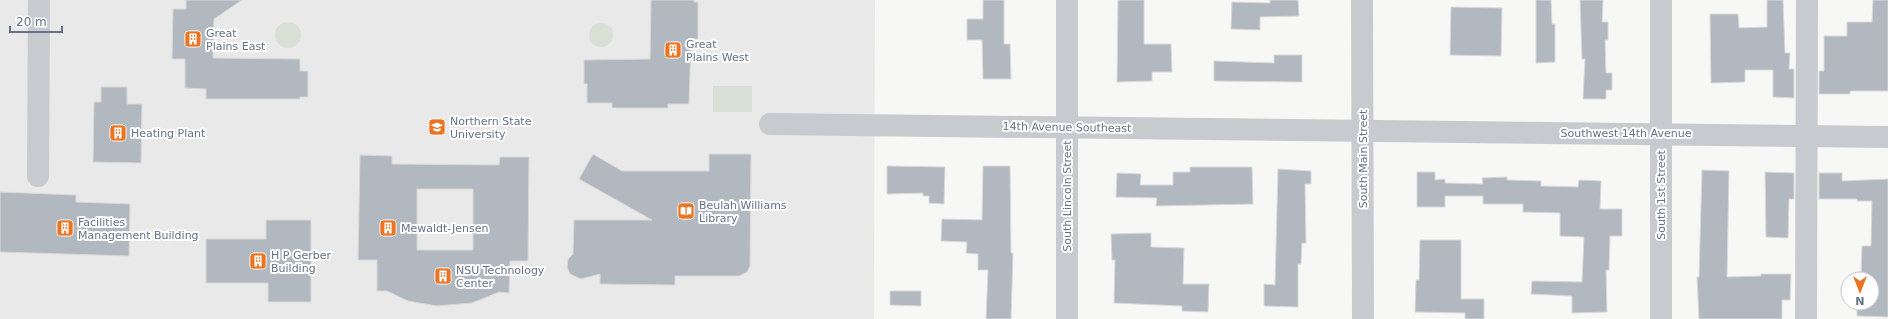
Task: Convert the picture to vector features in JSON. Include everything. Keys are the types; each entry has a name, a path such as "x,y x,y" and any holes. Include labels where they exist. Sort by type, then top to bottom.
{"street":[{"path":"38,176 40,0"},
{"name":"South Lincoln Street","path":"1067,0 1067,319"},
{"name":"South Main Street","path":"1362,0 1363,319"},
{"name":"South 1st Street","path":"1661,0 1661,319"},
{"path":"1806,319 1807,0"},
{"name":"14th Avenue Southeast","path":"770,124 1067,126 1363,131"},
{"name":"Southwest 14th Avenue","path":"1363,131 1661,133 1888,137"}],"shaded area":[{"name":"Northern State University","path":"0,0 875,0 874,319 0,319"},
{"path":"288,22 297,26 301,35 297,44 288,48 279,44 275,35 279,26"},
{"path":"601,23 610,26 613,35 610,44 601,47 592,44 589,35 592,26"},
{"path":"713,86 752,86 752,112 713,112"}],"building":[{"name":"Great Plains East","path":"186,0 242,0 214,19 213,58 300,59 300,71 308,71 308,97 300,97 300,99 206,99 206,89 185,88 185,59 172,59 173,9 186,9"},
{"name":"Great Plains West","path":"651,0 694,0 694,2 698,2 698,39 691,39 689,104 668,104 668,108 612,108 612,103 587,103 587,84 584,84 584,60 650,59"},
{"path":"983,0 1004,0 1004,44 1010,44 1011,79 983,79 982,40 967,40 967,19 983,19"},
{"path":"1118,0 1144,0 1144,44 1171,44 1172,72 1152,72 1152,81 1117,82"},
{"path":"1270,0 1298,0 1299,16 1260,17 1260,30 1231,29 1232,2 1270,3"},
{"path":"1536,0 1551,0 1552,24 1555,24 1555,62 1536,63"},
{"path":"1580,0 1603,0 1602,22 1608,22 1608,40 1605,40 1606,73 1612,73 1612,90 1606,90 1606,99 1583,99 1585,59 1582,59"},
{"path":"1767,0 1783,0 1785,53 1790,53 1789,69 1794,69 1794,98 1773,97 1773,70 1745,70 1745,82 1711,83 1710,14 1738,14 1739,28 1767,27"},
{"path":"1873,0 1888,0 1888,91 1850,91 1850,94 1819,94 1819,71 1824,71 1824,36 1847,36 1847,22 1872,22"},
{"path":"1451,7 1502,8 1501,56 1450,55"},
{"path":"1274,55 1302,55 1302,82 1214,81 1214,61 1274,63"},
{"name":"Heating Plant","path":"101,87 127,87 127,104 142,104 141,163 93,162 94,102 101,102"},
{"name":"Beulah Williams Library","path":"593,154 622,171 709,171 709,154 751,154 750,266 747,272 739,276 675,276 675,285 600,284 600,274 581,279 570,274 567,267 568,259 573,254 574,220 652,220 579,179"},
{"name":"Mewaldt-Jensen","path":"360,155 392,156 392,164 499,165 500,157 529,157 528,261 510,261 509,293 499,292 472,303 437,306 408,301 387,291 377,291 377,260 358,260","holes":["417,189 473,189 473,250 417,250"]},
{"path":"887,166 945,167 944,204 929,203 929,196 923,196 923,193 887,194"},
{"path":"983,166 1010,166 1011,253 1013,253 1011,319 986,319 988,270 978,270 978,254 966,253 967,242 941,241 942,219 982,220"},
{"path":"1190,167 1252,167 1253,204 1156,206 1157,198 1116,197 1117,173 1141,174 1140,185 1173,185 1173,172 1190,172"},
{"path":"1278,169 1311,171 1311,184 1305,184 1306,243 1302,243 1301,264 1298,264 1298,307 1264,306 1264,284 1275,285"},
{"path":"1702,170 1729,171 1727,277 1761,276 1761,274 1791,274 1790,300 1782,300 1782,319 1699,319 1697,277 1699,277"},
{"path":"1417,172 1435,172 1435,180 1445,179 1445,183 1483,184 1482,178 1507,177 1507,180 1541,181 1541,186 1578,187 1579,180 1601,181 1600,209 1622,209 1622,236 1610,236 1609,270 1606,270 1607,312 1572,313 1572,296 1531,294 1532,281 1582,282 1584,237 1560,236 1560,213 1523,212 1523,204 1483,204 1483,196 1445,196 1445,207 1417,207"},
{"path":"1765,172 1794,173 1794,199 1789,199 1788,238 1766,237"},
{"path":"1819,173 1842,173 1842,181 1888,179 1888,317 1857,316 1857,311 1880,311 1880,271 1861,271 1862,246 1871,246 1872,201 1857,201 1857,199 1819,199"},
{"name":"Facilities Management Building","path":"0,192 76,195 76,202 130,204 129,256 0,252"},
{"name":"H P Gerber Building","path":"266,220 311,220 311,302 268,302 268,283 206,283 206,239 266,239"},
{"path":"1151,233 1151,247 1184,248 1183,284 1209,284 1208,312 1182,311 1182,306 1114,303 1115,260 1112,260 1111,234"},
{"path":"1420,240 1461,240 1461,299 1484,299 1484,319 1465,319 1465,313 1415,312 1416,280 1419,280"},
{"path":"890,291 921,291 921,306 890,305"}],"place":[{"name":"Great Plains East","path":"193,39"},
{"name":"Great Plains West","path":"673,50"},
{"name":"Northern State University","path":"437,127"},
{"name":"Heating Plant","path":"118,133"},
{"name":"Beulah Williams Library","path":"686,211"},
{"name":"Facilities Management Building","path":"65,228"},
{"name":"Mewaldt-Jensen","path":"388,228"},
{"name":"H P Gerber Building","path":"258,261"},
{"name":"NSU Technology Center","path":"443,276"}]}
